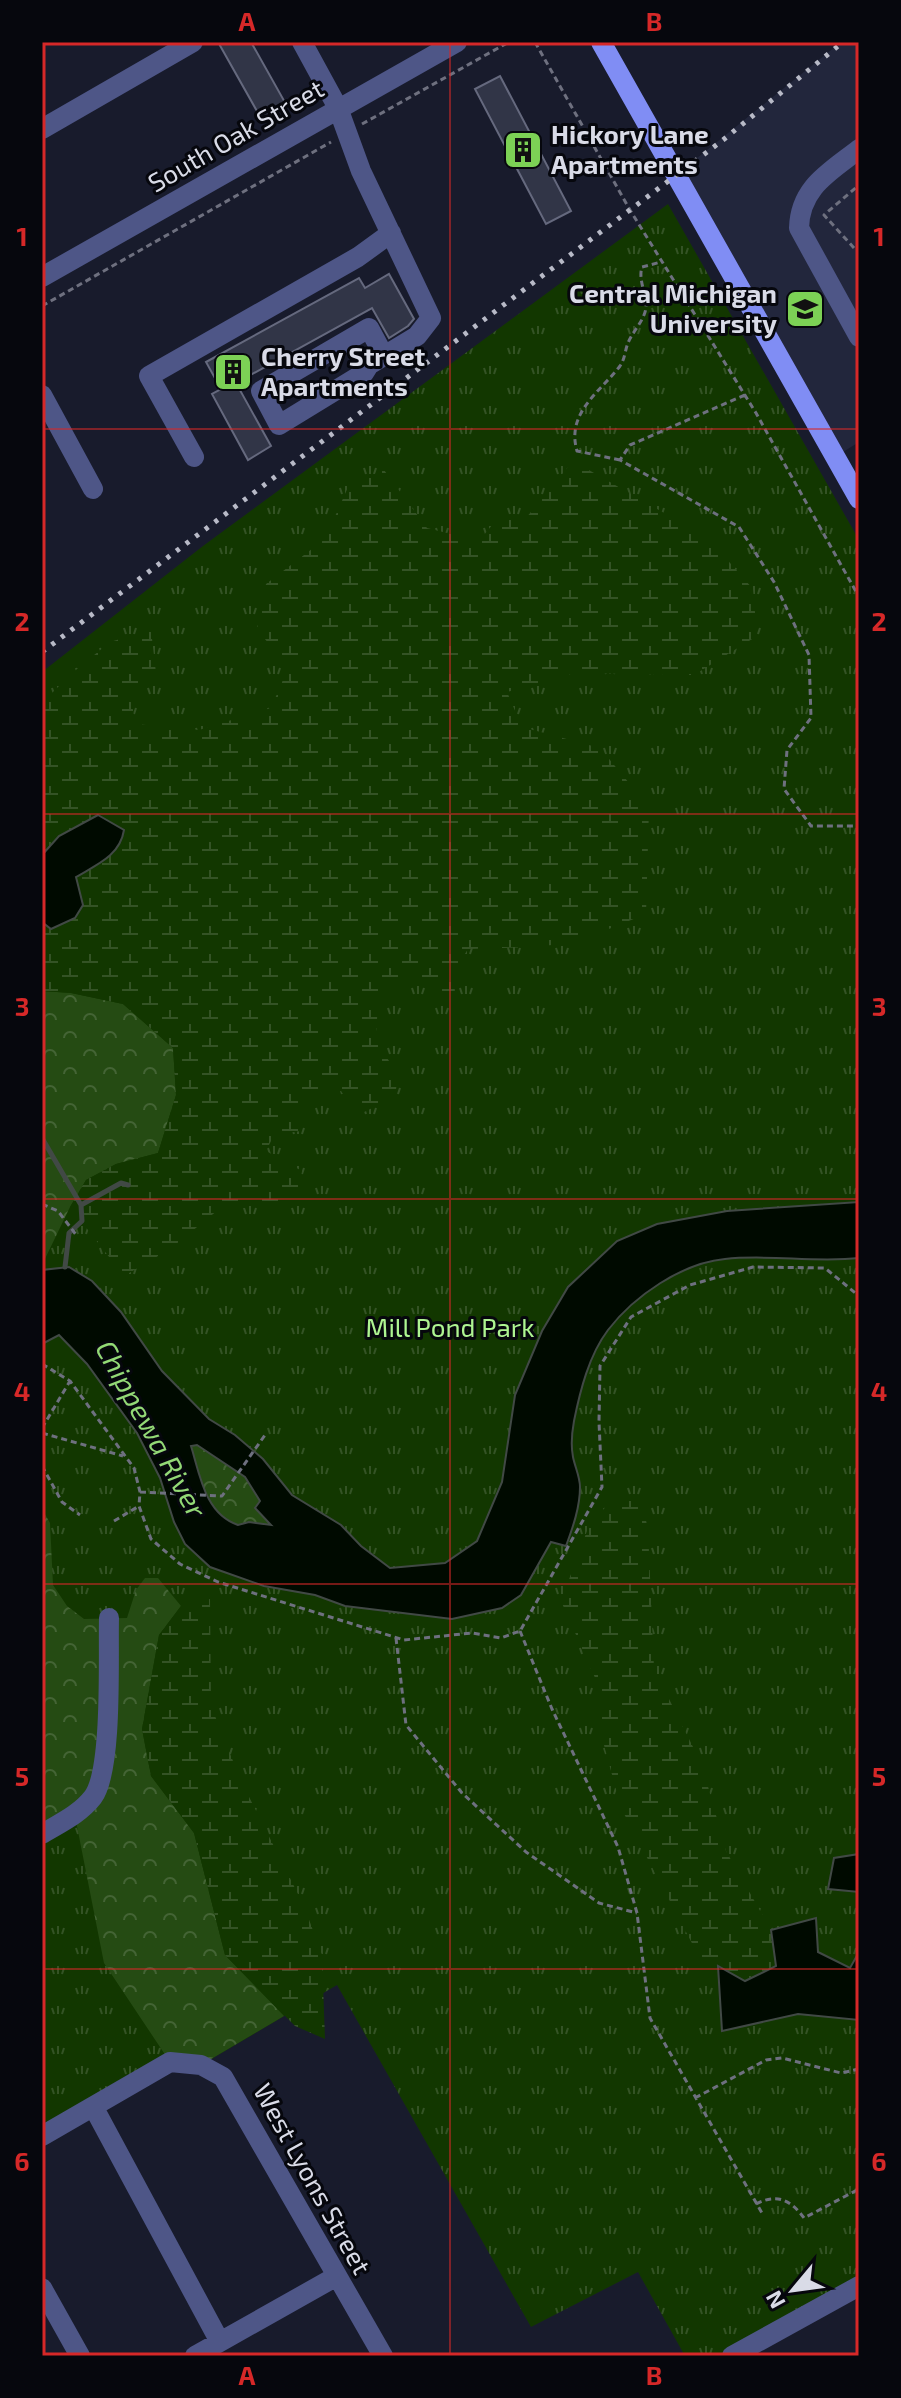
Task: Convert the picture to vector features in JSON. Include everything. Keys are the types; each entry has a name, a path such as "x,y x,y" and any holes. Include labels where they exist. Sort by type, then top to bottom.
{"main road":[{"path":"601,42 859,499"}],"street":[{"path":"42,129 193,42"},
{"path":"302,42 338,108 361,171 431,318 417,336 279,425 261,391 369,328 384,356"},
{"name":"South Oak Street","path":"42,277 449,44"},
{"path":"859,149 804,198 799,228 859,337"},
{"path":"194,457 149,376 358,257 391,233"},
{"path":"42,395 93,489"},
{"path":"42,1834 74,1815 95,1796 105,1760 109,1618"},
{"name":"West Lyons Street","path":"94,2108 170,2062 201,2065 223,2077 383,2356"},
{"path":"42,2136 94,2108 220,2342"},
{"path":"195,2356 337,2276"},
{"path":"732,2356 859,2286"},
{"path":"42,2288 80,2356"}],"path":[{"path":"42,306 509,42"},
{"path":"535,42 630,210 745,395 859,597"},
{"path":"854,248 824,215 859,185"},
{"path":"663,261 642,267 639,275 645,296 645,313 628,341 622,364 600,386 576,419 573,437 577,451 620,460 739,527 774,582 809,655 811,718 787,750 784,789 811,826 859,826"},
{"path":"620,460 630,445 745,395"},
{"path":"42,1204 58,1211 77,1236"},
{"path":"42,1364 70,1381 134,1468 140,1492 139,1506 151,1539 180,1564 218,1582 404,1640 472,1633 501,1638 520,1631 602,1487 600,1366 631,1317 690,1285 753,1267 825,1268 859,1296"},
{"path":"70,1381 42,1431 124,1457"},
{"path":"140,1492 222,1496 265,1435"},
{"path":"42,1466 62,1502 80,1515"},
{"path":"114,1521 139,1506"},
{"path":"520,1631 552,1709 618,1847 637,1913 650,2018 762,2213"},
{"path":"396,1638 406,1725 462,1793 526,1852 599,1903 637,1913"},
{"path":"695,2098 766,2060 782,2058 841,2073 859,2069"},
{"path":"756,2204 777,2197 796,2207 804,2218 859,2189"}],"shaded area":[{"name":"Central Michigan University","path":"841,42 859,42 859,442 835,457 676,175"}],"green space":[{"name":"Mill Pond Park","path":"668,204 859,540 859,2286 732,2356 685,2356 638,2272 531,2327 337,1985 201,2065 170,2062 42,2135 42,672 203,546"},
{"path":"573,461 708,538 753,589 757,636 694,675 574,673 507,692 522,727 600,748 649,807 646,914 574,943 468,949 454,972 455,995 431,991 407,971 378,998 376,1042 398,1074 395,1097 358,1115 341,1091 303,1098 301,1131 274,1135 266,1151 302,1171 296,1199 276,1205 218,1210 170,1249 124,1276 70,1207 86,1180 116,1164 158,1153 176,1095 173,1048 123,1004 71,993 42,991 42,922 51,929 83,905 75,877 108,859 59,836 42,855 42,703 110,642 151,630 156,673 130,690 135,724 199,730 271,708 288,668 257,629 266,584 325,539 349,485 384,470 427,528 479,541 502,513 526,518"},
{"path":"42,991 71,993 123,1004 173,1048 176,1095 158,1153 116,1164 86,1180 42,1265"},
{"path":"197,1445 245,1477 261,1501 256,1508 272,1525 239,1525 218,1514 201,1481 191,1446"},
{"path":"610,1501 642,1501 648,1530 654,1669 702,1765 726,1851 771,1930 776,1966 745,1981 718,1966 705,1968 621,1808 604,1745 596,1680 561,1601 587,1531"},
{"path":"42,1509 50,1523 53,1585 67,1606 84,1619 127,1618 136,1590 145,1578 158,1578 181,1606 159,1635 142,1729 151,1776 194,1833 225,1955 284,2016 201,2065 170,2062 104,1963 75,1816 42,1834"},
{"path":"210,1599 211,1706 241,1781 304,1906 322,1955 325,2039 295,2026 225,1955 194,1833 151,1776 142,1729 159,1635 181,1606"}],"water":[{"path":"98,815 124,830 122,839 106,859 76,877 83,905 75,918 51,929 42,922 42,855 59,836"},
{"name":"Chippewa River","path":"859,1202 859,1258 758,1257 709,1262 676,1274 631,1305 601,1340 582,1386 572,1439 580,1494 566,1546 551,1542 521,1595 502,1608 452,1619 345,1606 315,1595 264,1586 210,1567 185,1544 174,1522 160,1478 137,1433 87,1364 59,1335 42,1344 42,1270 69,1267 92,1281 121,1312 162,1371 209,1419 235,1435 263,1459 292,1495 341,1525 361,1546 390,1568 445,1563 477,1541 502,1482 515,1395 542,1331 568,1287 617,1241 657,1224 727,1211","holes":["197,1445 245,1477 260,1501 255,1508 271,1525 249,1522 238,1525 218,1512 201,1481 191,1446"]},
{"path":"859,1854 859,1892 828,1889 834,1858"},
{"path":"816,1918 818,1952 850,1968 859,1952 859,2020 798,2014 722,2031 718,1966 745,1981 776,1966 771,1930"}],"building":[{"path":"218,42 251,42 287,106 262,120"},
{"name":"Hickory Lane Apartments","path":"500,76 571,211 546,224 475,89"},
{"name":"Cherry Street Apartments","path":"389,274 414,319 408,326 389,338 372,308 236,383 271,446 248,460 212,394 221,389 206,362 359,278 365,288"}],"waterway":[{"path":"42,1138 81,1205"},
{"path":"65,1267 69,1233 82,1221 81,1205 121,1183 128,1185"}],"railway":[{"path":"42,652 723,140 843,42"}],"place":[{"name":"Hickory Lane Apartments","path":"523,150"},
{"name":"Central Michigan University","path":"805,309"},
{"name":"Cherry Street Apartments","path":"233,372"}]}
